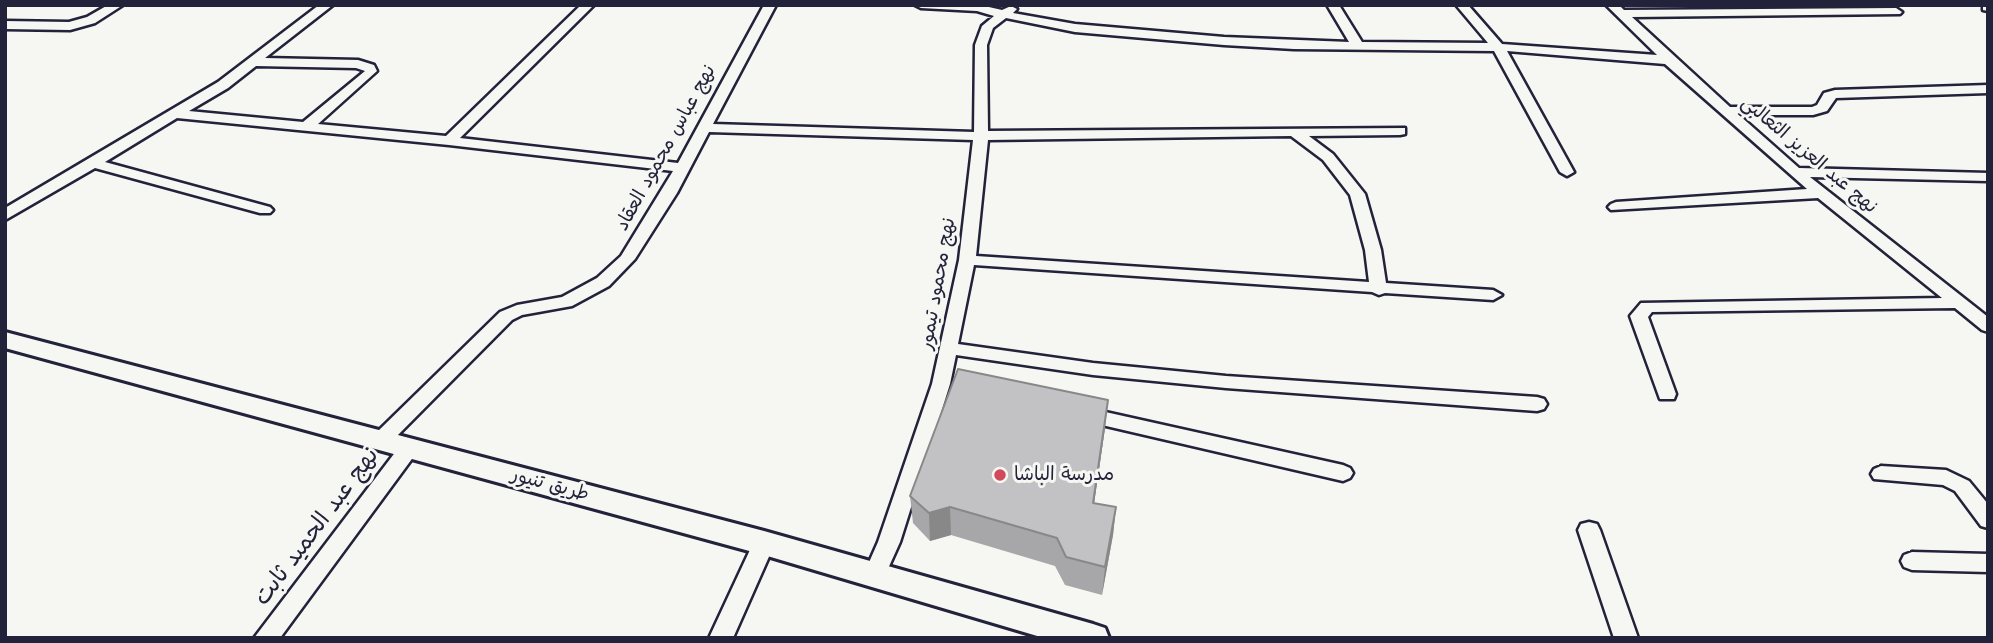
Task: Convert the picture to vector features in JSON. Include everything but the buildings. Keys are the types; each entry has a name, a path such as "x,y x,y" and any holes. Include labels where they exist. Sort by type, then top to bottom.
{"main road":[{"name":"طريق تنيور","path":"5,340 764,543 1093,638"}],"street":[{"path":"5,25 70,26 91,20 117,5"},
{"path":"5,215 175,114 256,62 327,5"},
{"path":"449,141 588,5"},
{"name":"نهج عباس محمود العقاد","path":"382,439 506,316 517,310 566,302 603,282 627,259 682,168 770,5"},
{"path":"921,5 1011,10 1040,23 1147,35 1294,45 1498,47 1668,60"},
{"path":"1333,5 1358,46"},
{"path":"1462,5 1498,47 1567,172"},
{"name":"نهج محمود تيمور","path":"874,576 948,386 947,348 967,260 981,135 981,46 988,26 1011,10"},
{"path":"1617,10 1896,12"},
{"name":"نهج عبد العزيز الثعالبي","path":"1617,10 1668,60 1820,193 1988,326"},
{"path":"256,62 358,64 369,68 371,71 368,75 307,126"},
{"path":"1727,111 1813,111 1822,108 1829,96 1835,94 1988,89"},
{"path":"175,114 449,141 682,168"},
{"path":"703,128 932,136 1400,131"},
{"path":"1294,132 1328,157 1357,194 1373,250 1378,290"},
{"path":"94,163 265,210"},
{"path":"1796,172 1988,177"},
{"path":"1616,207 1820,193"},
{"path":"967,260 1378,290 1493,295"},
{"path":"1667,394 1639,316 1647,307 1958,303"},
{"path":"947,348 1093,369 1226,382 1537,404"},
{"path":"1061,409 1343,473"},
{"name":"نهج عبد الحميد ثابت","path":"266,638 411,447"},
{"path":"1881,474 1946,478 1962,486 1988,520"},
{"path":"1589,530 1626,638"},
{"path":"722,638 764,543"},
{"path":"1912,561 1988,563"}],"place":[{"name":"مدرسة الباشا","path":"1000,475"}]}
